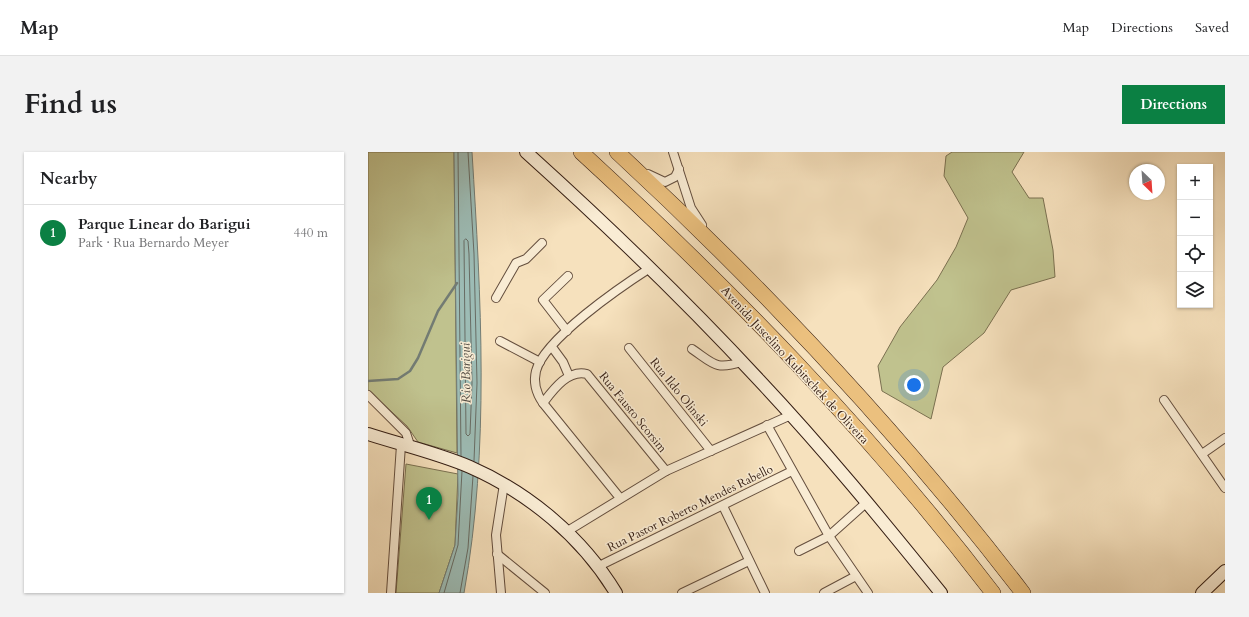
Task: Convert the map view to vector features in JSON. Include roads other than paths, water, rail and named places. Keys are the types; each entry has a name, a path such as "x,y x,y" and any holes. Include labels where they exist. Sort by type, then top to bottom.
{"highway":[{"name":"Avenida Juscelino Kubitschek de Oliveira","path":"581,152 677,241 782,348 904,484 993,593"},
{"name":"Avenida Juscelino Kubitschek de Oliveira","path":"617,152 714,245 801,333 905,447 937,485 1022,593"}],"main road":[{"path":"526,152 650,268 742,362 867,502 941,593"},
{"path":"368,434 448,459 504,484 534,504 566,532 598,566 616,593"},
{"path":"1202,593 1225,571"}],"street":[{"path":"617,152 660,181 671,181 679,169"},
{"path":"673,152 691,208 714,245"},
{"path":"496,298 516,263 526,259 542,243"},
{"path":"620,498 542,403 535,386 536,370 540,362 567,331 615,291 650,268"},
{"path":"567,331 543,300 568,276"},
{"path":"500,341 540,362"},
{"path":"542,403 557,386 569,376 563,362 552,347"},
{"name":"Rua Ildo Olinski","path":"628,348 711,450"},
{"path":"692,349 715,365 728,366 742,362"},
{"name":"Rua Fausto Scorsim","path":"569,376 580,373 589,376 666,471"},
{"path":"368,395 406,433 406,446 391,593"},
{"path":"1164,400 1225,488"},
{"path":"566,532 666,471 790,415"},
{"path":"767,425 828,536 868,593"},
{"path":"1202,454 1225,438"},
{"name":"Rua Pastor Roberto Mendes Rabello","path":"598,566 792,471"},
{"path":"501,593 497,554 497,526 504,484"},
{"path":"799,551 828,536 867,502"},
{"path":"723,506 765,593"},
{"path":"497,554 545,593"},
{"path":"682,593 749,561"},
{"path":"824,593 856,576"}],"water":[{"name":"Rio Barigui","path":"454,152 472,152 480,317 480,428 472,538 464,593 439,593 455,545 458,495"}],"waterway":[{"path":"368,381 398,379 410,371 418,358 438,311 457,283"}],"place":[{"name":"Parque Linear do Barigui","path":"429,520"}]}
